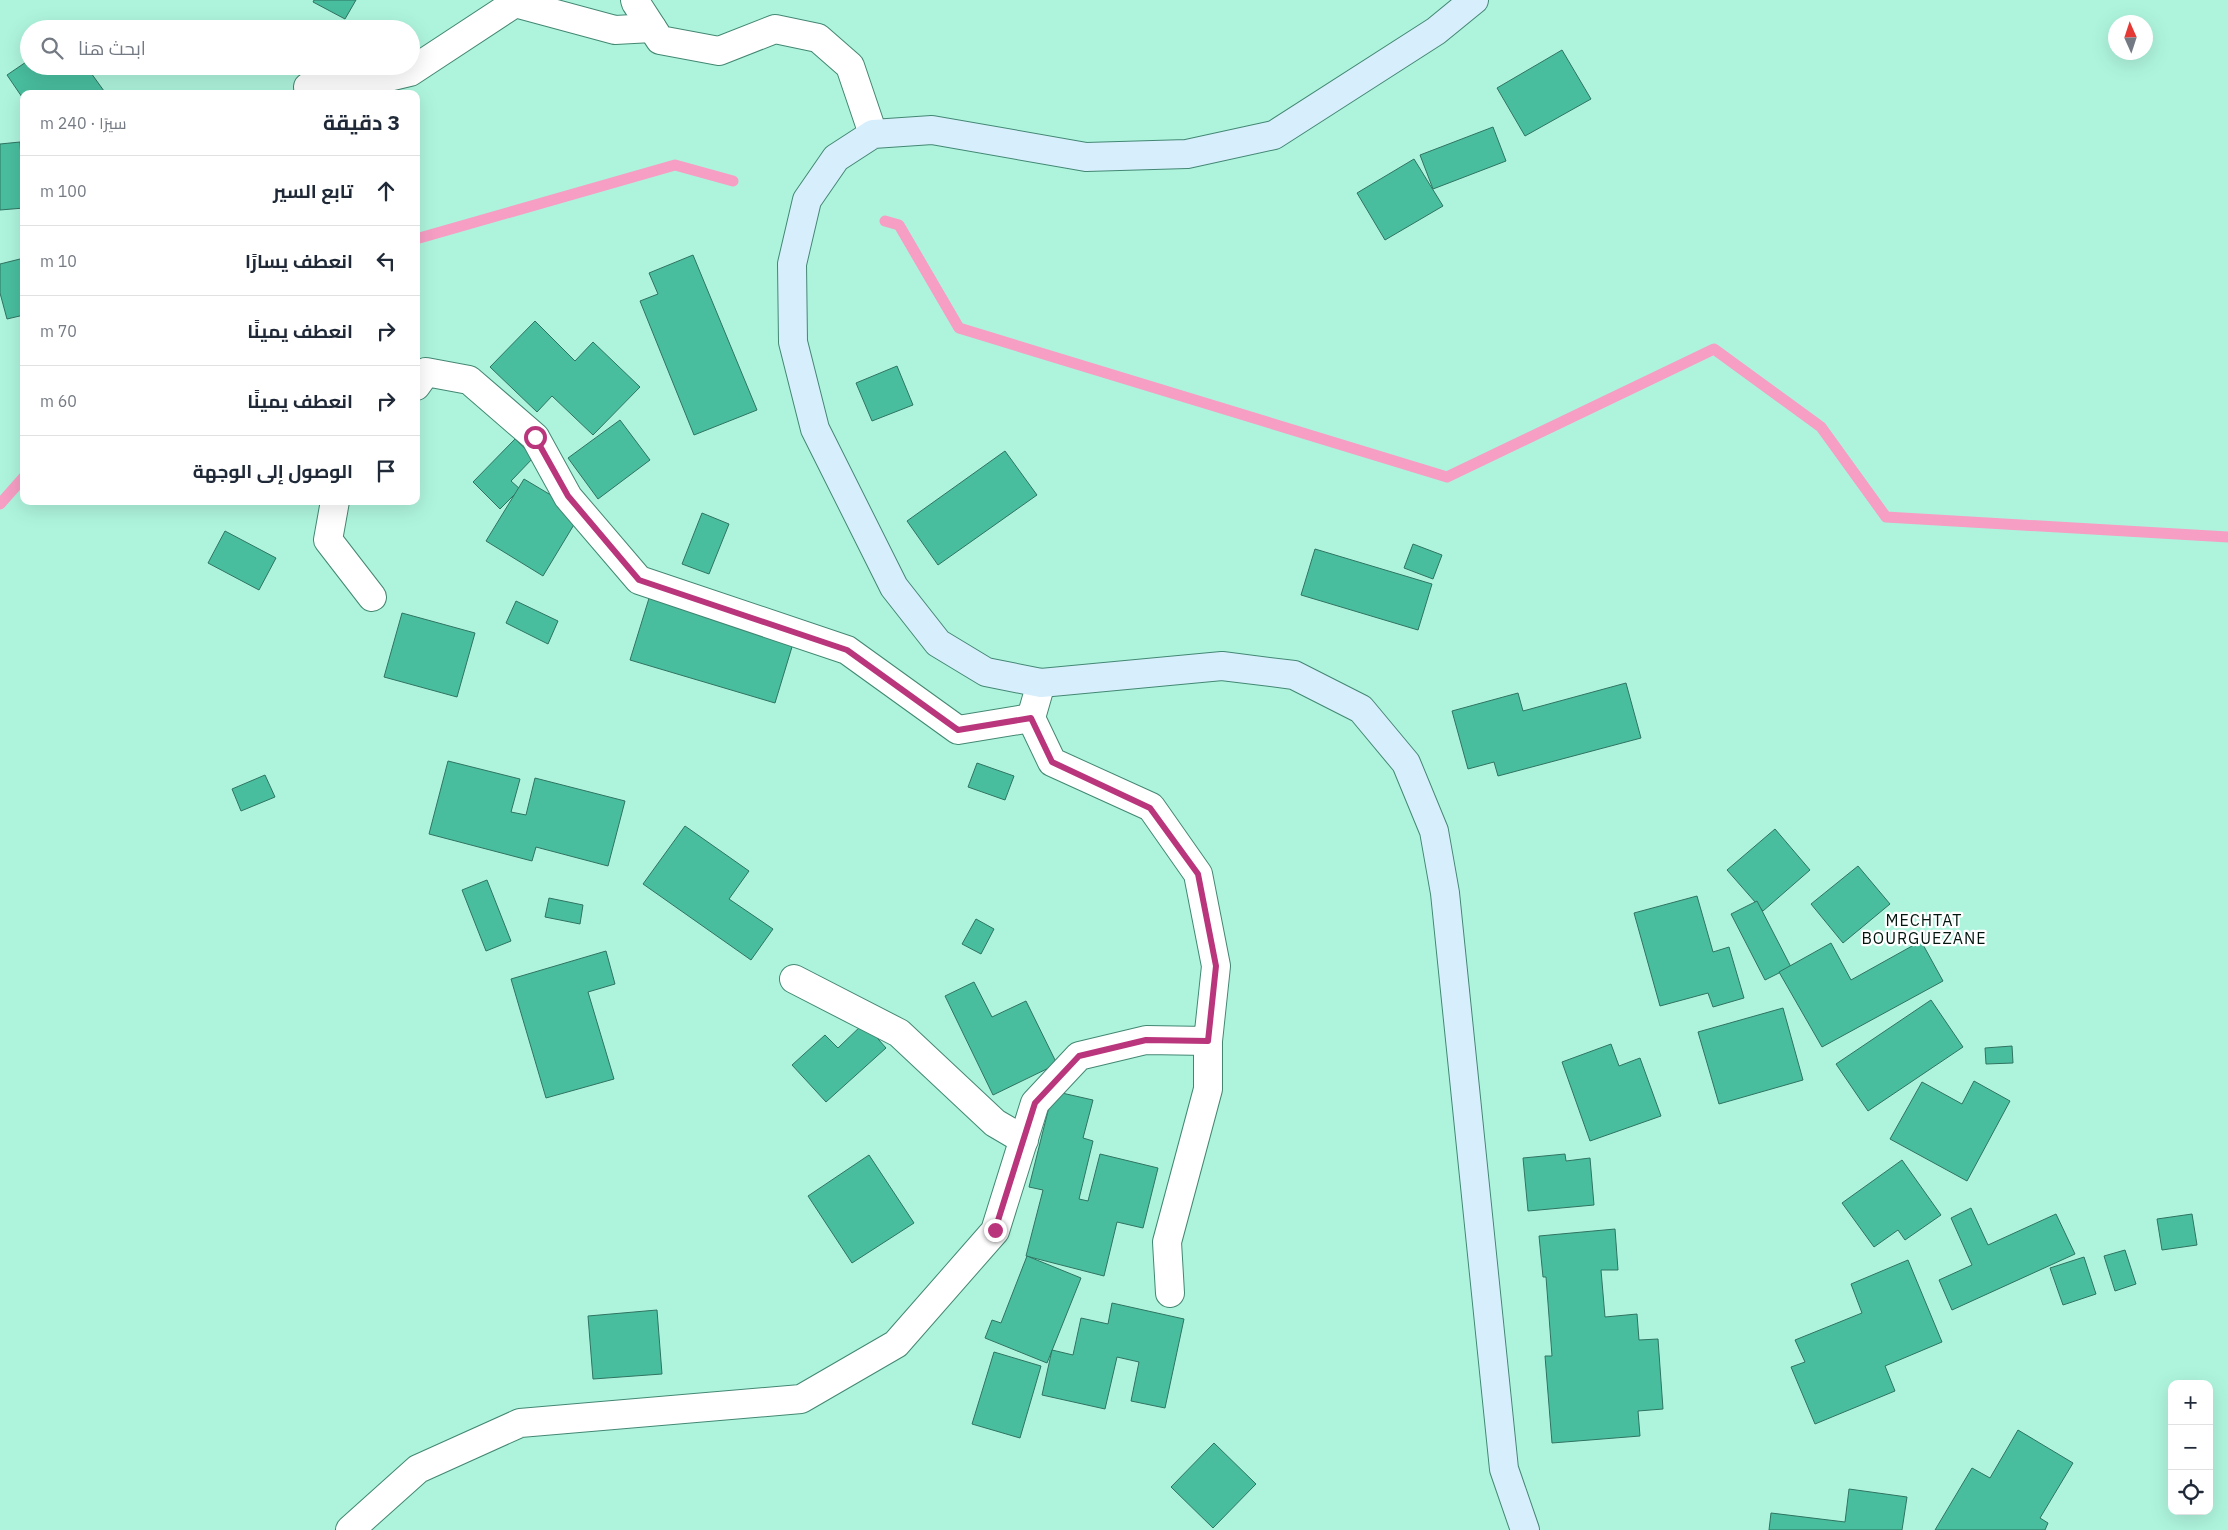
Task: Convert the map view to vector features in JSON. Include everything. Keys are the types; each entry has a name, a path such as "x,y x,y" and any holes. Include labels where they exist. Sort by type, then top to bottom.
{"main road":[{"path":"1474,0 1436,31 1274,135 1187,154 1086,157 932,130 873,134 836,158 807,200 792,264 793,342 815,429 894,587 938,643 986,672 1041,683 1222,666 1294,675 1361,709 1406,763 1434,831 1445,892 1504,1469 1525,1530"}],"street":[{"path":"635,0 660,40 719,51 775,28 818,38 850,66 873,134"},
{"path":"420,65 515,3 615,30 652,28"},
{"path":"308,87 339,89 397,75"},
{"path":"420,380 426,372 469,380 535,437 568,496 639,580 847,650 958,730 1031,718"},
{"path":"334,505 328,540 372,597"},
{"path":"1041,683 1031,718 1052,762 1150,808 1198,874 1216,966 1208,1041 1208,1089 1167,1242 1170,1293"},
{"path":"794,979 899,1033 995,1123 1024,1140"},
{"path":"350,1530 418,1469 520,1423 801,1400 896,1344 995,1230 1035,1103 1079,1056 1146,1040 1208,1041"}],"building":[{"path":"314,0 356,0 345,19 313,2"},
{"path":"1562,50 1591,99 1525,136 1497,88"},
{"path":"20,66 20,75 92,75 103,90 20,90 20,94 7,75"},
{"path":"1493,127 1506,161 1433,189 1420,155"},
{"path":"20,142 20,208 0,210 0,144"},
{"path":"1414,159 1443,206 1385,240 1357,193"},
{"path":"693,255 757,410 694,435 640,301 658,294 649,273"},
{"path":"20,259 20,316 7,319 0,293 0,264"},
{"path":"535,321 575,361 593,342 640,387 593,435 552,396 537,412 490,367"},
{"path":"897,366 913,405 872,421 856,383"},
{"path":"620,420 650,460 598,499 568,458"},
{"path":"515,439 534,457 511,481 520,489 500,509 473,482"},
{"path":"1005,451 1037,495 938,565 907,521"},
{"path":"524,479 581,513 543,576 486,541"},
{"path":"702,513 729,524 709,574 682,564"},
{"path":"225,531 276,558 259,590 208,563"},
{"path":"1413,544 1442,555 1433,579 1404,568"},
{"path":"1315,549 1432,584 1418,630 1301,595"},
{"path":"650,595 795,637 775,703 630,660"},
{"path":"516,601 558,621 548,644 506,623"},
{"path":"402,613 475,633 457,697 384,677"},
{"path":"1626,683 1641,738 1498,776 1494,762 1468,769 1452,711 1518,693 1523,711"},
{"path":"448,761 520,779 511,812 526,815 535,778 625,801 608,866 536,847 532,861 429,834"},
{"path":"977,763 1014,776 1005,800 968,787"},
{"path":"265,775 275,797 241,811 232,789"},
{"path":"685,826 749,871 729,899 773,929 751,960 643,884"},
{"path":"1775,829 1810,870 1763,911 1727,870"},
{"path":"1858,866 1890,904 1843,943 1811,904"},
{"path":"487,880 511,941 486,951 462,890"},
{"path":"1697,896 1713,952 1729,947 1744,998 1713,1007 1708,993 1660,1006 1634,913"},
{"path":"549,898 583,905 580,924 545,917"},
{"path":"1757,901 1791,967 1765,980 1731,914"},
{"path":"976,919 994,929 981,954 962,944"},
{"path":"1921,941 1943,981 1822,1047 1779,972 1831,943 1851,980"},
{"path":"606,951 615,984 588,992 614,1079 546,1098 511,979"},
{"path":"974,982 992,1017 1026,1001 1057,1064 993,1095 945,996"},
{"path":"1931,1000 1963,1047 1868,1111 1836,1064"},
{"path":"1783,1008 1803,1080 1719,1104 1698,1032"},
{"path":"864,1023 886,1048 826,1102 792,1065 825,1035 838,1048"},
{"path":"1611,1044 1619,1066 1640,1058 1661,1116 1590,1141 1562,1062"},
{"path":"2012,1046 2013,1063 1986,1064 1985,1048"},
{"path":"1974,1081 2010,1101 1967,1181 1890,1139 1922,1082 1962,1104"},
{"path":"1053,1091 1093,1100 1083,1138 1093,1141 1079,1199 1088,1201 1100,1154 1158,1168 1143,1228 1117,1222 1104,1276 1026,1256 1043,1190 1029,1187"},
{"path":"1565,1154 1566,1161 1590,1158 1594,1205 1528,1211 1523,1158"},
{"path":"869,1155 914,1223 852,1263 808,1196"},
{"path":"1902,1160 1941,1215 1905,1240 1898,1230 1874,1247 1842,1203"},
{"path":"1971,1208 1988,1245 2056,1214 2075,1254 1952,1310 1939,1280 1972,1265 1951,1218"},
{"path":"2192,1214 2197,1245 2162,1250 2157,1219"},
{"path":"1615,1229 1618,1270 1601,1270 1605,1317 1637,1314 1639,1340 1658,1339 1663,1409 1638,1411 1640,1436 1552,1443 1545,1356 1552,1356 1546,1277 1543,1277 1539,1236"},
{"path":"2125,1250 2136,1284 2115,1291 2104,1256"},
{"path":"1027,1256 1081,1278 1047,1363 985,1338 992,1320 1001,1323"},
{"path":"2084,1257 2096,1294 2063,1305 2050,1268"},
{"path":"1908,1260 1942,1342 1885,1366 1895,1391 1815,1424 1791,1367 1805,1362 1795,1340 1862,1313 1851,1284"},
{"path":"1112,1303 1184,1319 1165,1408 1131,1401 1139,1362 1117,1357 1105,1409 1042,1395 1052,1350 1073,1355 1081,1318 1108,1324"},
{"path":"657,1310 662,1374 593,1379 588,1316"},
{"path":"994,1352 1041,1366 1020,1438 972,1424"},
{"path":"2018,1430 2073,1463 2040,1518 2048,1523 2045,1530 1935,1530 1972,1468 1990,1478"},
{"path":"1214,1443 1256,1484 1213,1528 1171,1487"},
{"path":"1849,1489 1907,1497 1902,1530 1769,1530 1771,1513 1845,1522"}],"waterway":[{"path":"420,238 675,165 733,181"},
{"path":"885,221 899,225 959,328 1447,477 1714,349 1821,427 1886,517 2228,537"},
{"path":"0,504 20,482"}],"district":[{"name":"MECHTAT BOURGUEZANE","path":"1924,929"}],"route":[{"path":"535,437 568,496 639,580 847,650 958,730 1031,718 1052,762 1150,808 1198,874 1216,966 1208,1041 1146,1040 1079,1056 1035,1103 995,1230"}]}
